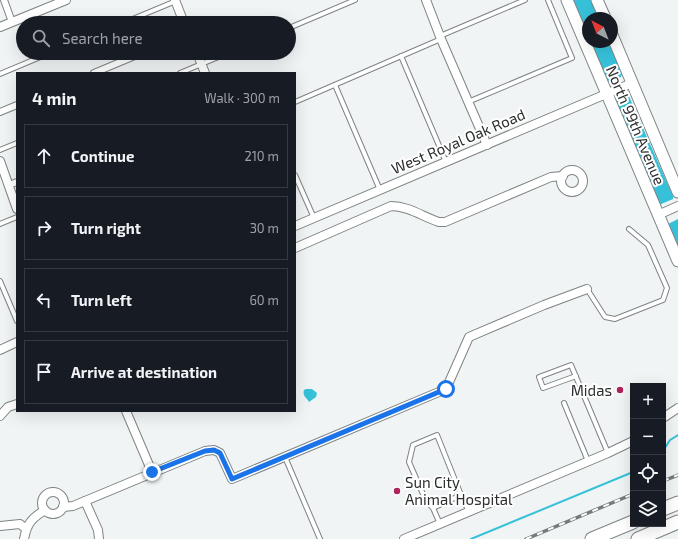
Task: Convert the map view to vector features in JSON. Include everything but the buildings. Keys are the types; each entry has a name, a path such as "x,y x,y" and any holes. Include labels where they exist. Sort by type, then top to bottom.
{"highway":[{"path":"666,508 678,503"},
{"path":"638,539 678,522"},
{"path":"592,539 630,523"}],"main road":[{"name":"North 99th Avenue","path":"567,0 678,261"},
{"path":"597,0 602,12"},
{"name":"North 99th Avenue","path":"617,48 678,192"}],"street":[{"path":"4,0 12,22"},
{"path":"23,16 48,3 66,0"},
{"path":"176,0 182,16"},
{"path":"426,0 440,37 487,145"},
{"path":"0,27 16,20"},
{"path":"96,72 125,60"},
{"path":"200,60 205,72"},
{"name":"West Royal Oak Road","path":"296,226 632,83"},
{"path":"0,112 16,105"},
{"path":"0,161 3,176 13,184 16,203"},
{"path":"296,248 391,206 399,206 439,222 445,222 551,177 563,176"},
{"path":"658,215 678,206"},
{"path":"64,507 63,497 57,492 50,492 44,496 42,503 45,510 51,514 55,514 64,507 73,506 205,451 214,450 220,453 232,479 446,389 469,337 544,305 587,289"},
{"path":"0,350 16,342"},
{"path":"0,416 8,408 16,404"},
{"path":"666,416 678,408"},
{"path":"126,412 152,472"},
{"path":"404,539 630,442"},
{"path":"85,501 98,530 99,539"},
{"path":"24,539 26,529 34,517 45,510"},
{"path":"0,526 20,524 26,529"}],"lane":[{"path":"138,16 176,0"},
{"path":"296,25 355,0"},
{"path":"296,102 526,0"},
{"path":"468,102 572,58 548,0"},
{"path":"401,56 446,162"},
{"path":"0,74 33,60"},
{"path":"182,72 211,60"},
{"path":"335,85 380,190"},
{"path":"0,150 16,142"},
{"path":"296,177 314,218"},
{"path":"0,224 16,217"},
{"path":"587,289 605,318 615,320 663,300 667,288 648,245 630,229"},
{"path":"0,280 16,319"},
{"path":"576,376 543,388 539,377 571,365 576,376 608,453"},
{"path":"564,403 588,461"},
{"path":"440,524 433,508 426,501 409,462 412,446 437,435 469,512"},
{"path":"285,456 320,539"},
{"path":"433,508 461,495"}],"water":[{"path":"573,0 591,0 596,12 582,12 582,20"},
{"path":"594,48 611,48 622,74 621,77 608,82"},
{"path":"628,94 673,196 673,199 659,205 615,101 616,98"},
{"path":"678,219 678,248 668,224"},
{"path":"312,389 317,393 316,397 309,402 304,394 304,390"}],"waterway":[{"path":"666,446 670,440 678,435"},
{"path":"471,539 630,473"}],"railway":[{"path":"666,480 678,475"},
{"path":"526,539 630,495"}],"place":[{"name":"Midas","path":"620,390"},
{"name":"Sun City Animal Hospital","path":"397,491"}],"route":[{"path":"152,472 205,451 214,450 220,453 232,479 446,389"}]}
